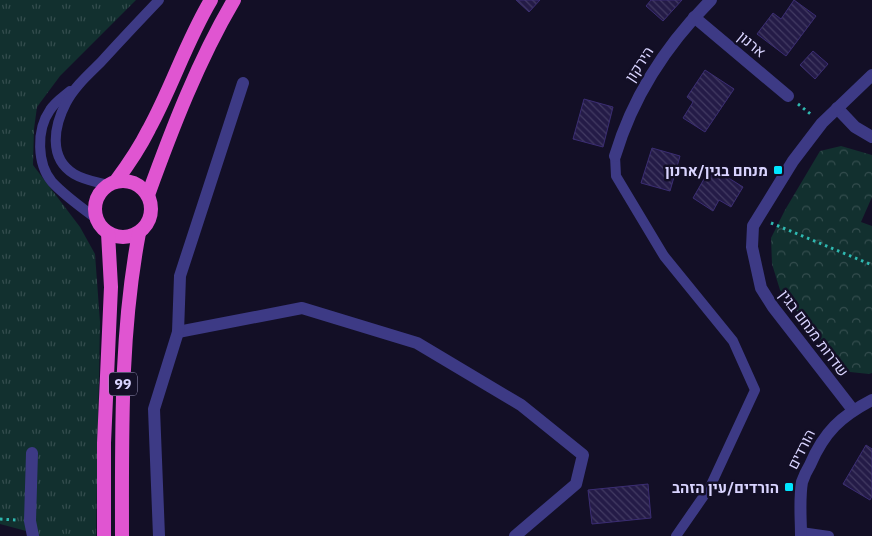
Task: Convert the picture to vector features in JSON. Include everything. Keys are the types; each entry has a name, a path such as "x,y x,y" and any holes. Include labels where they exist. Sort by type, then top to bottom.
{"highway":[{"path":"138,233 123,238 108,233 101,228 94,210 96,200 100,192 127,166 150,128 195,26 211,0"},
{"name":"99","path":"122,536 122,393 130,284 138,233 145,227 152,212 148,195 162,158 200,66 218,27 234,0"},
{"path":"111,183 125,180 134,182 148,195"},
{"name":"99","path":"104,536 104,443 111,287 108,233"}],"street":[{"name":"הירקון","path":"615,156 623,130 639,94 662,56 710,0"},
{"name":"ארנון","path":"694,17 788,96"},
{"name":"שדרות מנחם בגין","path":"852,410 773,307 761,288 752,247 754,226 793,160 822,123 872,74"},
{"path":"159,536 154,408 178,332 180,276 242,83"},
{"path":"837,108 855,127 872,137"},
{"path":"178,332 302,308 417,342 521,404 583,455 576,484 515,536"},
{"name":"הורדים","path":"801,534 800,506 802,481 813,457 829,430 852,410 872,400"},
{"path":"32,453 30,521 33,536"}],"lane":[{"path":"111,183 74,174 64,165 57,154 55,144 57,123 67,101 82,81 159,0"},
{"path":"82,81 58,100 49,111 43,124 40,146 44,170 52,182 96,219"},
{"path":"615,156 616,176 664,256 733,341 755,390 710,487 676,536"},
{"path":"801,534 829,536"}],"path":[{"path":"788,96 822,123"},
{"path":"758,218 872,265"}],"green space":[{"path":"0,0 136,0 60,76 37,107 34,129 33,165 80,227 95,254 100,322 96,536 30,536 30,532 0,524"},
{"path":"841,146 872,155 872,197 861,222 872,226 872,373 869,374 850,372 835,360 780,290 772,264 771,238 785,210 820,151"}],"building":[{"path":"516,0 540,0 529,12"},
{"path":"651,0 682,0 663,21 646,6"},
{"path":"794,0 816,16 786,56 757,34 773,13 781,19"},
{"path":"813,51 828,64 815,79 800,65"},
{"path":"705,70 734,89 705,132 683,118 693,102 687,97"},
{"path":"584,99 613,107 603,147 573,139"},
{"path":"652,148 680,156 670,191 641,183"},
{"path":"711,167 743,187 731,207 719,200 713,211 693,198"},
{"path":"866,445 872,449 872,496 870,500 843,484"},
{"path":"648,484 651,518 592,524 588,490"}],"place":[{"name":"מנחם בגין/ארנון","path":"778,170"},
{"name":"הורדים/עין הזהב","path":"789,487"}]}
